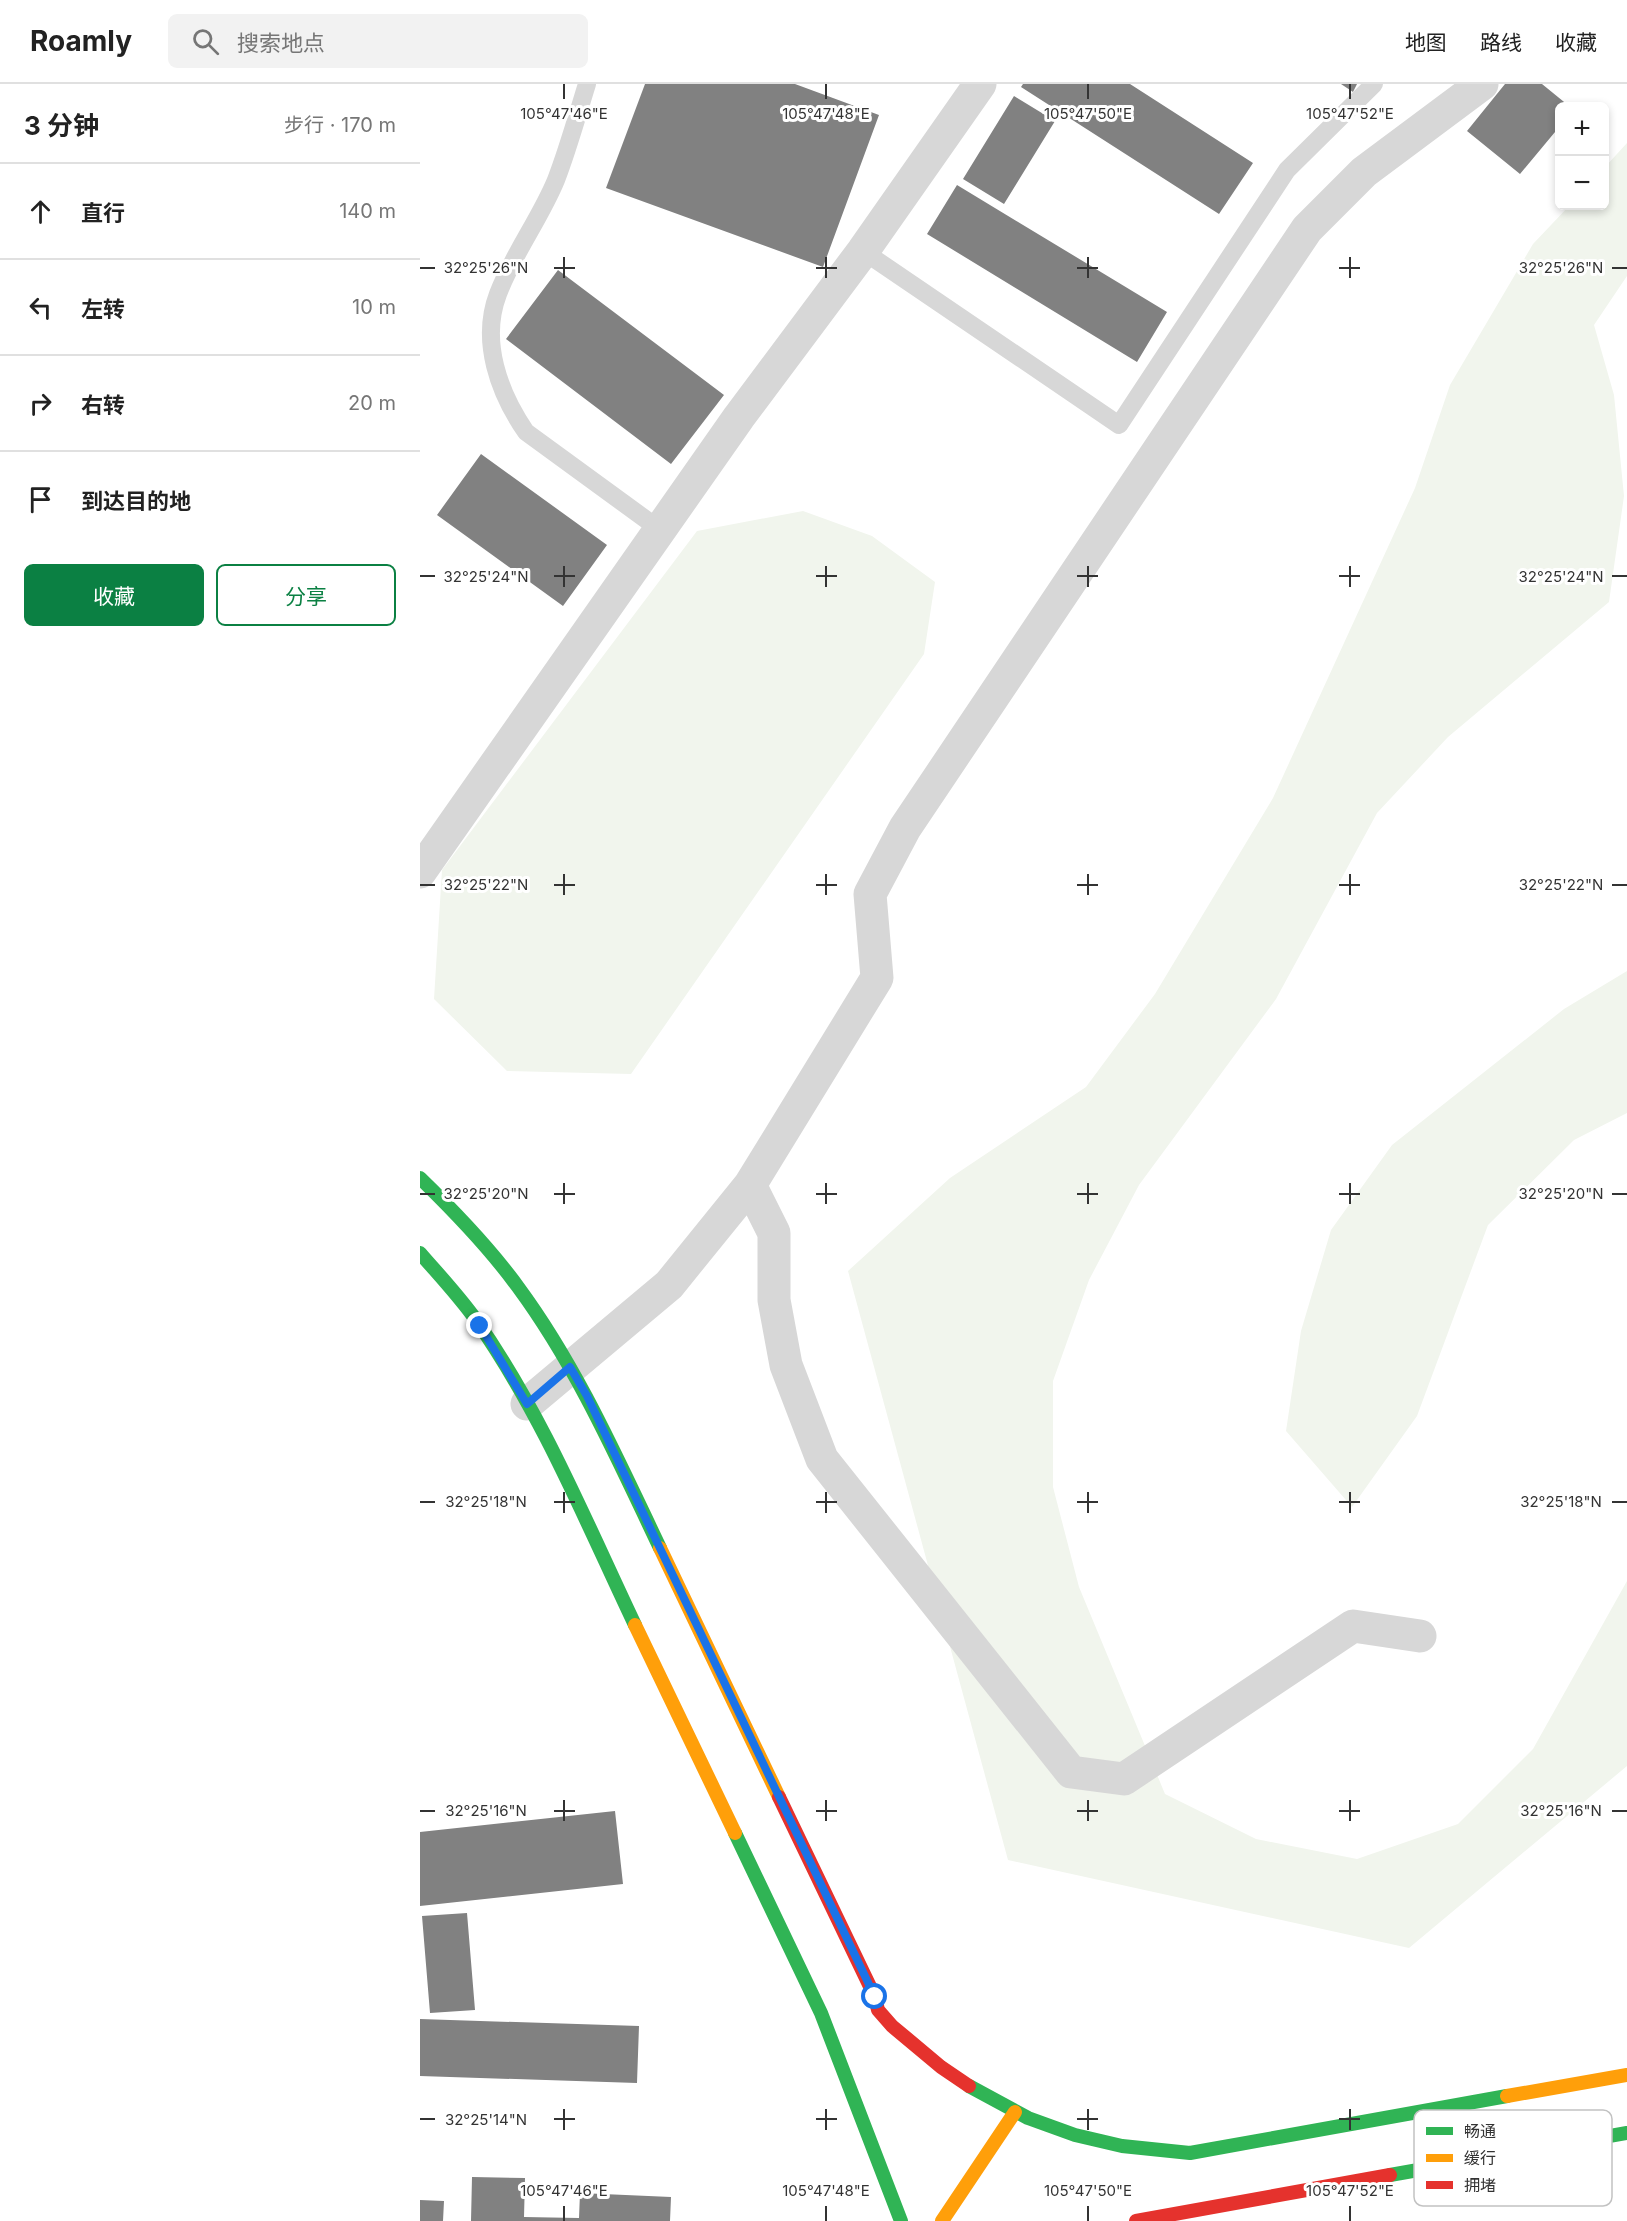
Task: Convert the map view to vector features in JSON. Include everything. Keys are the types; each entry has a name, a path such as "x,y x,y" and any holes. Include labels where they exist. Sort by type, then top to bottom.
{"main road":[{"path":"420,1178 454,1211 497,1260 530,1303 587,1396 875,1997 878,2011 908,2040 940,2067 1015,2112 1057,2129 1100,2142 1145,2150 1190,2153 1414,2113"},
{"path":"420,1253 480,1326 527,1404 558,1463 821,2013 901,2221"},
{"path":"1431,2110 1627,2075"},
{"path":"942,2221 1015,2112"},
{"path":"1612,2136 1627,2133"},
{"path":"1136,2221 1414,2171"}],"street":[{"path":"420,872 659,529 863,250 980,84"},
{"path":"527,1404 669,1285 750,1185 877,978 870,894 905,828 1307,229 1364,172 1482,84"},
{"path":"750,1185 774,1233 774,1300 786,1365 822,1459 1071,1772 1124,1779 1353,1626 1420,1636"}],"lane":[{"path":"587,84 555,180 497,294 491,332 492,351 503,394 513,414 526,432 659,529"},
{"path":"863,250 1119,425 1287,170 1374,84"},
{"path":"1242,2202 1248,2221"}],"shaded area":[{"path":"1627,143 1627,276 1594,325 1614,395 1624,496 1609,602 1448,737 1377,813 1276,999 1139,1185 1089,1280 1053,1381 1053,1487 1079,1587 1165,1794 1256,1839 1357,1859 1458,1824 1533,1749 1627,1581 1627,1766 1409,1948 1008,1860 848,1271 950,1178 1086,1087 1155,994 1273,798 1415,488 1450,385 1533,244 1565,210 1609,210 1609,163"},
{"path":"803,511 872,536 935,582 924,654 631,1074 507,1071 434,999 442,870 697,531"},
{"path":"1627,971 1627,1113 1574,1140 1488,1225 1417,1416 1352,1507 1286,1431 1301,1331 1331,1230 1392,1145 1564,1009"}],"building":[{"path":"645,84 795,84 879,115 823,267 606,188"},
{"path":"1023,84 1130,84 1253,163 1219,214 1021,87"},
{"path":"1341,84 1357,84 1353,92"},
{"path":"1505,84 1542,84 1564,102 1555,102 1555,132 1520,174 1467,131"},
{"path":"1014,96 1055,121 1004,204 963,179"},
{"path":"957,185 1167,312 1137,362 927,234"},
{"path":"558,270 724,395 671,464 506,339"},
{"path":"481,454 607,545 563,606 437,515"},
{"path":"615,1811 623,1884 420,1906 420,1832"},
{"path":"467,1913 475,2010 430,2013 422,1916"},
{"path":"420,2019 639,2026 637,2083 420,2076"},
{"path":"472,2177 525,2178 524,2217 579,2218 580,2193 671,2197 670,2221 471,2221"},
{"path":"420,2200 444,2201 443,2221 420,2221"}],"traffic: fast":[{"path":"420,1178 459,1217 507,1272 539,1317 578,1381 660,1548"},
{"path":"420,1253 476,1320 522,1393 562,1469 635,1625"},
{"path":"735,1833 821,2013 901,2221"},
{"path":"969,2086 1028,2118 1075,2135 1122,2146 1190,2153 1414,2113"},
{"path":"1429,2110 1507,2096"},
{"path":"1612,2136 1627,2133"},
{"path":"1390,2175 1414,2171"}],"traffic: slow":[{"path":"660,1548 779,1797"},
{"path":"635,1625 735,1833"},
{"path":"1507,2096 1627,2075"},
{"path":"942,2221 1015,2112"}],"traffic: jam":[{"path":"779,1797 875,1997 878,2010 892,2026 941,2067 969,2086"},
{"path":"1136,2221 1390,2175"}],"route":[{"path":"480,1326 527,1404 570,1367 612,1446 875,1997"}]}
